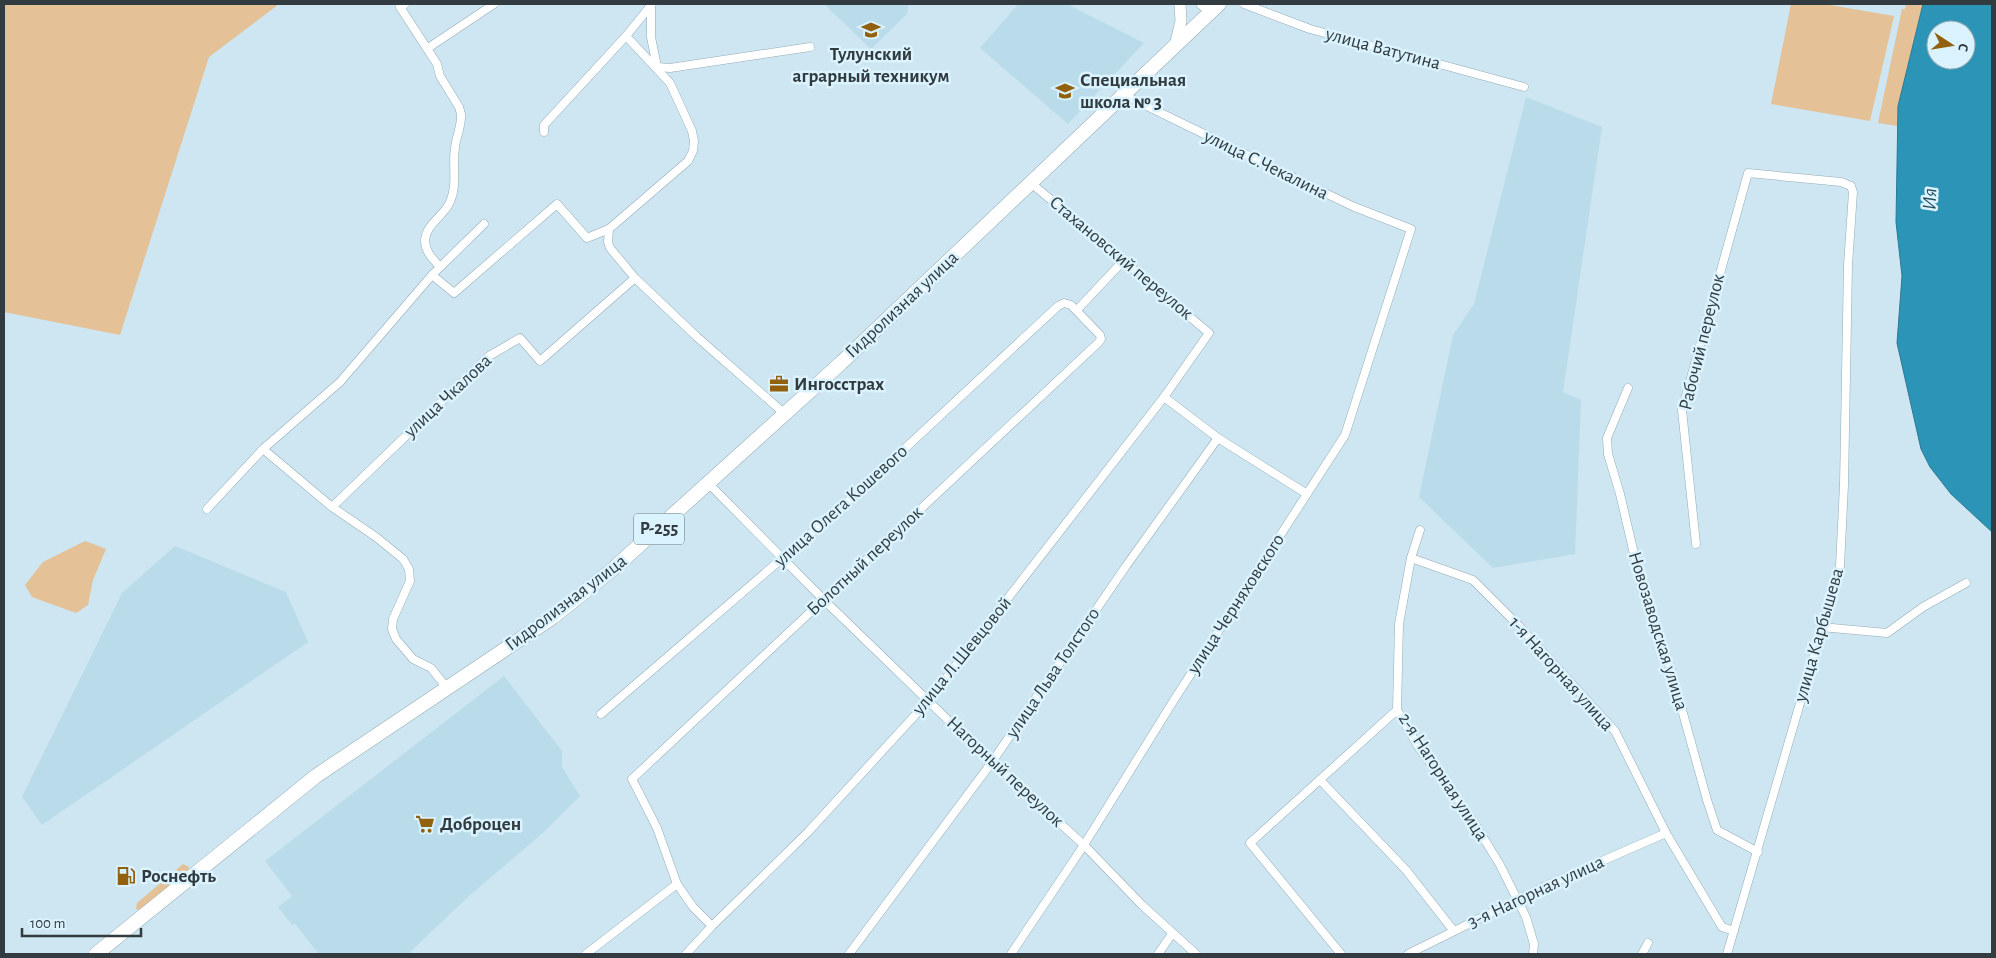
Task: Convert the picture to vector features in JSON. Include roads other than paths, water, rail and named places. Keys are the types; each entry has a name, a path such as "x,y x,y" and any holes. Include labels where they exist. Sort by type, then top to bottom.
{"highway":[{"name":"Гидролизная улица","path":"96,954 316,776 564,609 643,543 785,414 1031,183 1175,46 1211,6"}],"street":[{"path":"405,4 400,7 437,64 440,76 459,107 461,119 455,145 456,174 450,203 428,230 425,237 426,249 440,267"},
{"path":"428,48 494,4"},
{"path":"544,132 544,125 626,36 651,4"},
{"path":"651,4 651,37 657,67"},
{"path":"1175,46 1182,21 1180,4"},
{"name":"улица Ватутина","path":"1244,4 1310,28 1524,87"},
{"path":"432,275 454,293 557,204 587,238 609,229 682,167 692,156 694,142 688,121 670,83 626,36"},
{"path":"657,67 670,68 810,47"},
{"name":"улица С.Чекалина","path":"1124,95 1343,202 1411,229"},
{"name":"улица Карбышева","path":"1727,954 1840,566 1844,485 1848,265 1853,192 1851,186 1840,182 1748,173"},
{"name":"Рабочий переулок","path":"1696,544 1682,410 1748,173"},
{"name":"Стахановский переулок","path":"1031,183 1210,333"},
{"path":"207,510 263,449 340,382 432,275 484,224"},
{"path":"609,229 610,248 635,278 697,337 785,414"},
{"name":"улица Черняховского","path":"1012,954 1084,845 1174,700 1345,435 1411,229"},
{"path":"1077,310 1124,260"},
{"name":"улица Чкалова","path":"332,507 489,356 520,338 540,361 635,278"},
{"name":"улица Олега Кошевого","path":"601,714 843,506 1058,306 1068,303 1077,310"},
{"name":"Болотный переулок","path":"677,884 657,828 632,778 1098,343 1101,339 1100,335 1077,310"},
{"name":"улица Л.Шевцовой","path":"686,954 808,832 929,700 1164,397 1210,333"},
{"name":"Новозаводская улица","path":"1628,388 1606,438 1608,454 1620,494 1643,592 1671,670 1704,791 1717,830 1758,852"},
{"path":"1164,397 1218,438 1307,494"},
{"name":"улица Льва Толстого","path":"849,954 992,762 1126,566 1218,438"},
{"path":"263,449 332,507 376,537 407,564 411,575 410,581 393,620 393,634 413,659 431,668 447,688"},
{"name":"Нагорный переулок","path":"709,484 824,600 992,762 1084,845 1130,894 1172,934 1196,954"},
{"name":"2-я Нагорная улица","path":"1420,530 1411,558 1399,624 1397,710 1419,748 1472,819 1500,865 1526,917 1534,954"},
{"name":"1-я Нагорная улица","path":"1411,558 1474,580 1615,731 1666,833 1722,926 1734,931"},
{"path":"1821,627 1887,633 1923,608 1966,583"},
{"path":"1341,954 1250,843 1397,710"},
{"path":"1320,780 1406,870 1453,930"},
{"name":"3-я Нагорная улица","path":"1408,954 1517,899 1666,833"},
{"path":"586,954 677,884 693,907 712,926"},
{"path":"1158,954 1172,934"},
{"path":"1642,954 1648,943"}],"water":[{"name":"Ия","path":"1923,4 1992,4 1992,532 1951,494 1930,467 1921,449 1897,343 1902,276 1896,222 1898,106"}],"place":[{"name":"Тулунский аграрный техникум","path":"871,30"},
{"name":"Специальная школа № 3","path":"1065,91"},
{"name":"Ингосстрах","path":"779,384"},
{"name":"Доброцен","path":"425,824"},
{"name":"Роснефть","path":"126,876"}]}
